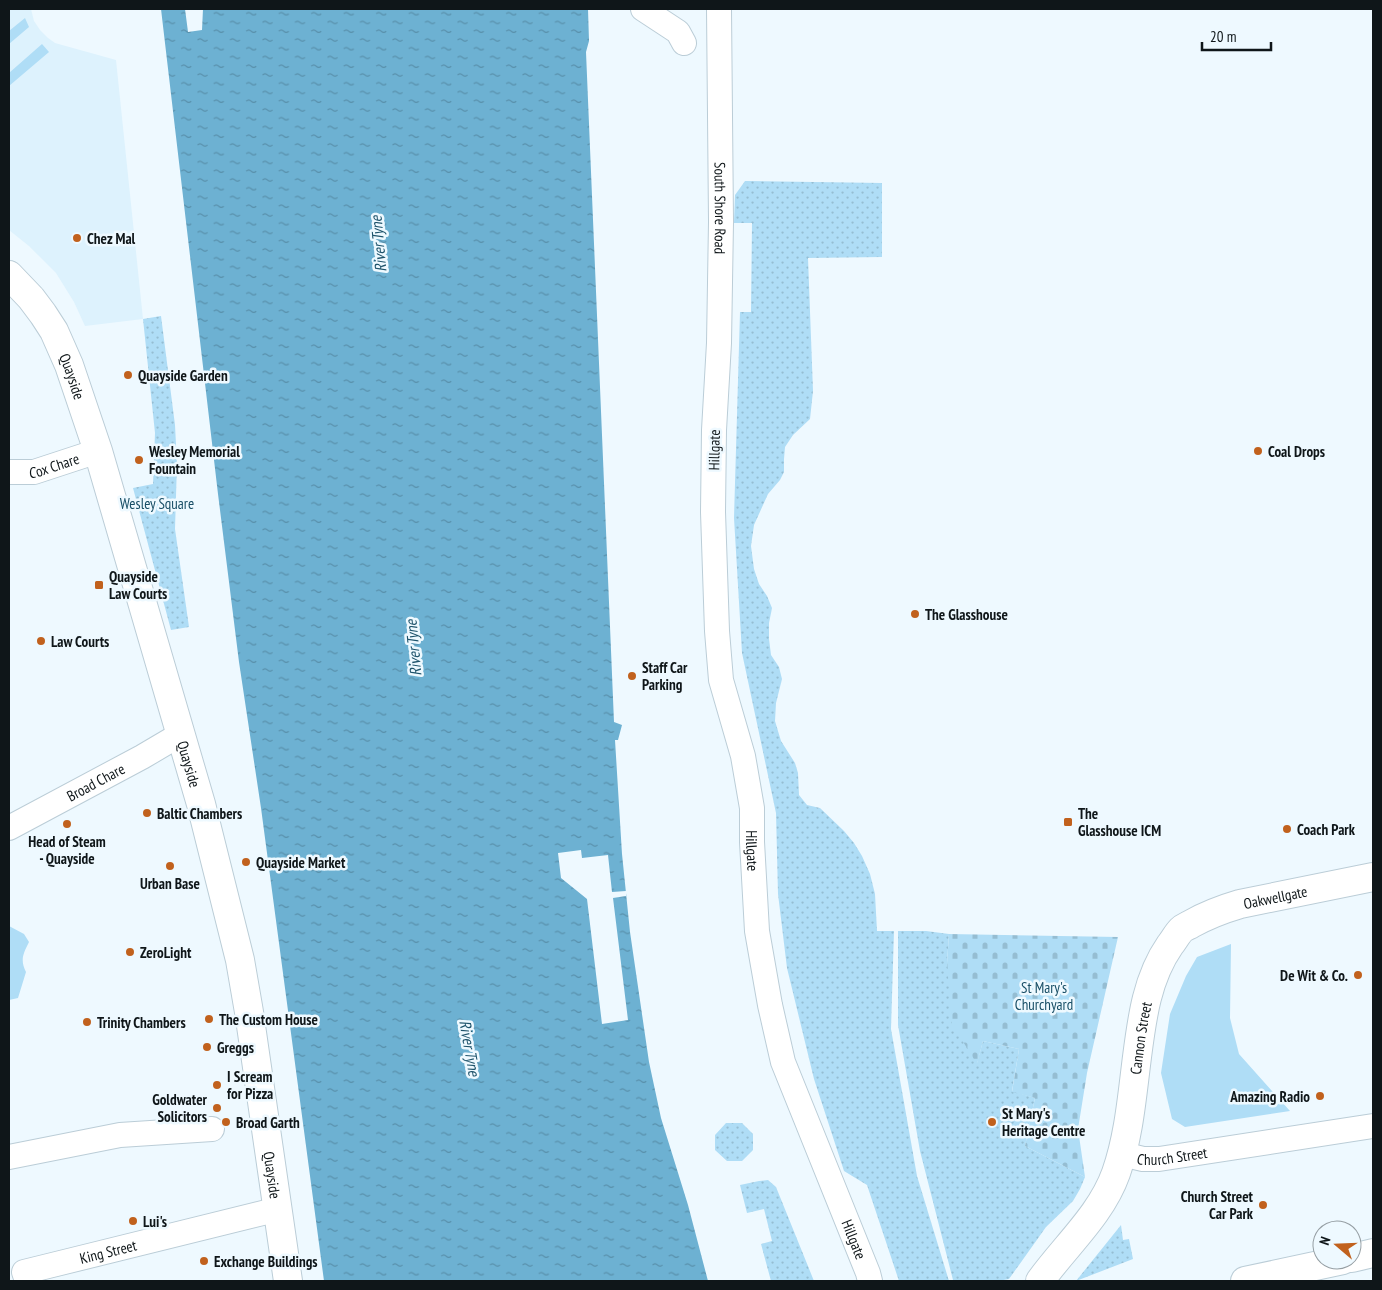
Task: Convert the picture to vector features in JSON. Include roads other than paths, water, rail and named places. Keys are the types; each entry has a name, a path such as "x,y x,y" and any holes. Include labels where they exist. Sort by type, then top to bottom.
{"main road":[{"name":"Quayside","path":"9,275 31,298 54,331 69,365 98,451 202,804 240,960 251,1021 288,1281"},
{"name":"Oakwellgate","path":"1181,930 1219,911 1240,904 1373,877"},
{"name":"Cannon Street","path":"1122,1154 1148,993 1166,952 1181,930"},
{"name":"Church Street","path":"1040,1281 1102,1203 1110,1188 1122,1154"},
{"path":"1246,1281 1312,1267"}],"street":[{"path":"643,9 678,32 684,43"},
{"name":"South Shore Road","path":"715,406 719,343 721,213 718,9"},
{"name":"Hillgate","path":"715,406 713,512 717,631 721,680 743,756 752,808 757,931 770,1005 783,1062 870,1281"},
{"name":"Cox Chare","path":"9,472 34,472 98,451"},
{"name":"Broad Chare","path":"9,828 181,734"},
{"name":"Church Street","path":"1122,1154 1143,1159 1159,1159 1373,1126"},
{"path":"9,1157 120,1135 212,1128"},
{"name":"King Street","path":"26,1276 279,1208"}],"water":[{"name":"River Tyne","path":"161,9 588,9 589,41 586,52 614,722 622,725 618,740 615,740 622,854 630,932 649,1062 661,1118 688,1205 708,1281 324,1281 261,808 239,662"}],"place":[{"name":"Chez Mal","path":"77,238"},
{"name":"Quayside Garden","path":"128,375"},
{"name":"Coal Drops","path":"1258,451"},
{"name":"Wesley Memorial Fountain","path":"139,460"},
{"name":"Quayside Law Courts","path":"99,585"},
{"name":"The Glasshouse","path":"915,614"},
{"name":"Law Courts","path":"41,641"},
{"name":"Staff Car Parking","path":"632,676"},
{"name":"Baltic Chambers","path":"147,813"},
{"name":"The Glasshouse ICM","path":"1068,822"},
{"name":"Head of Steam - Quayside","path":"67,824"},
{"name":"Coach Park","path":"1287,829"},
{"name":"Quayside Market","path":"246,862"},
{"name":"Urban Base","path":"170,866"},
{"name":"ZeroLight","path":"130,952"},
{"name":"De Wit & Co.","path":"1358,975"},
{"name":"The Custom House","path":"209,1019"},
{"name":"Trinity Chambers","path":"87,1022"},
{"name":"Greggs","path":"207,1047"},
{"name":"I Scream for Pizza","path":"217,1085"},
{"name":"Amazing Radio","path":"1320,1096"},
{"name":"Goldwater Solicitors","path":"217,1108"},
{"name":"Broad Garth","path":"226,1122"},
{"name":"St Mary's Heritage Centre","path":"992,1122"},
{"name":"Church Street Car Park","path":"1263,1205"},
{"name":"Lui's","path":"133,1221"},
{"name":"Exchange Buildings","path":"204,1261"}],"park label":[{"name":"Wesley Square","path":"157,503"},
{"name":"St Mary's Churchyard","path":"1044,996"}]}
